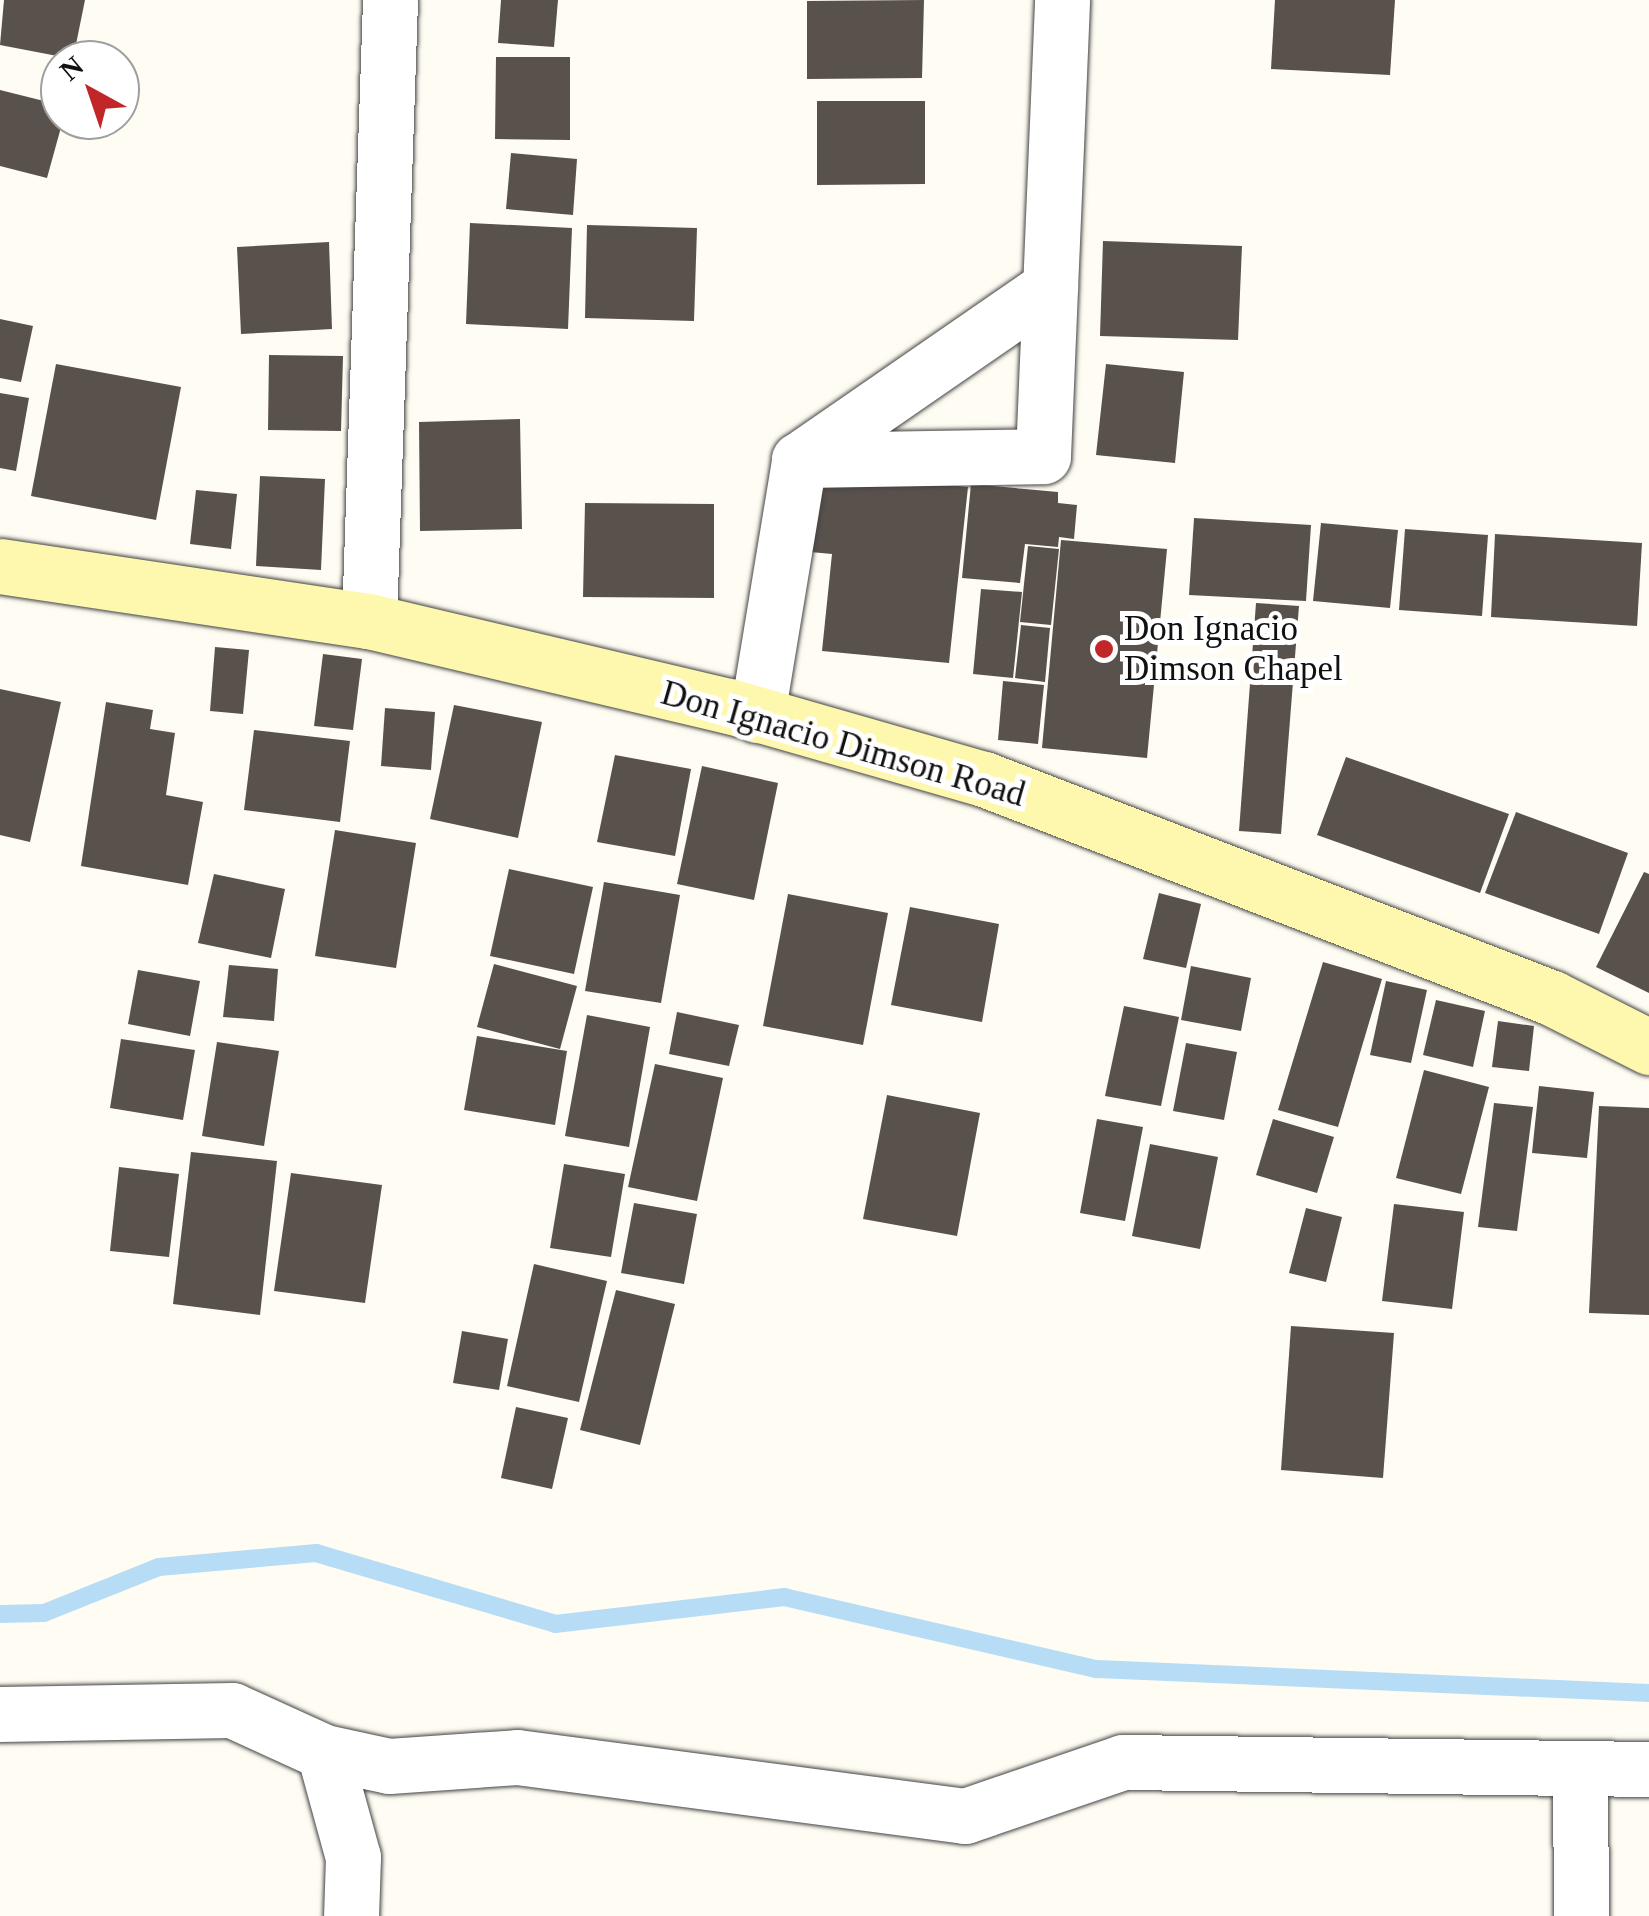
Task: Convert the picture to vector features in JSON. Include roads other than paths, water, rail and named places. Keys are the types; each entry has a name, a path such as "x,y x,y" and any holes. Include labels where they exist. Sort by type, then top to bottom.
{"street":[{"path":"369,621 390,0"},
{"path":"799,460 1043,456 1062,0"},
{"path":"758,715 799,460 1050,286"},
{"name":"Don Ignacio Dimson Road","path":"0,566 369,621 758,715 984,779 1552,998 1649,1047"},
{"path":"0,1714 232,1710 324,1752 388,1766 517,1757 966,1816 1123,1762 1580,1772 1649,1769"},
{"path":"324,1752 353,1856 351,1916"},
{"path":"1580,1772 1580,1916"}],"waterway":[{"path":"0,1614 44,1613 159,1567 316,1553 555,1624 784,1597 1097,1669 1649,1693"}],"place":[{"name":"Don Ignacio Dimson Chapel","path":"1104,649"}]}
